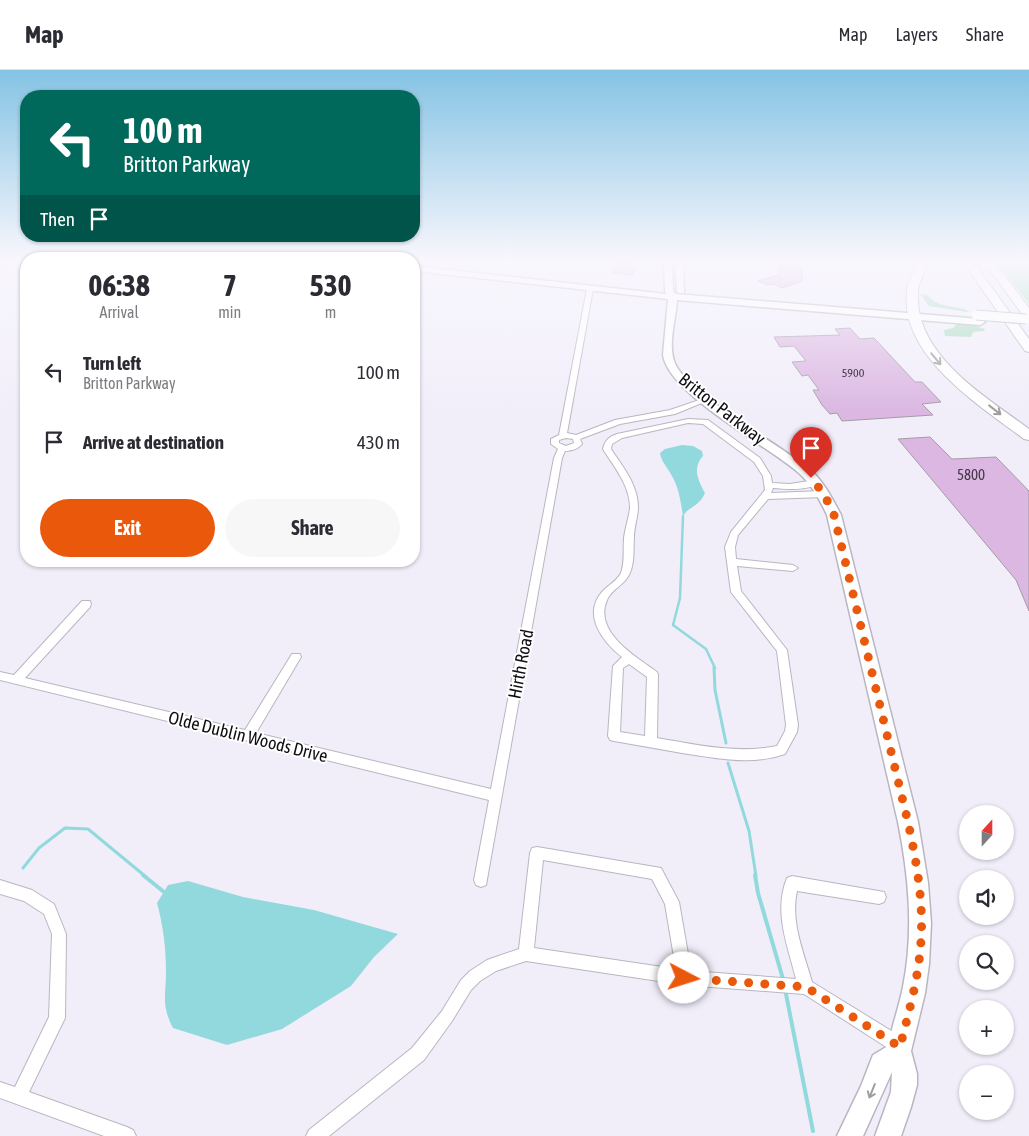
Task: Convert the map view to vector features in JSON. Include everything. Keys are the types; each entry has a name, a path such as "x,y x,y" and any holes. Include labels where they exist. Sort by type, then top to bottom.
{"highway":[{"path":"912,313 913,319 926,347 942,365 1029,436"},
{"path":"1005,313 1029,348"}],"main road":[{"name":"Britton Parkway","path":"673,313 669,363 680,380 796,465 817,485 834,515 918,869 921,906 920,952 915,987 900,1050 905,1076 901,1098 888,1136"},
{"path":"856,313 913,319 1029,318"},
{"path":"862,313 903,318 910,322 913,319"},
{"path":"863,313 913,319"},
{"path":"978,318 1029,326"},
{"path":"850,1136 871,1093 882,1064 900,1050"}],"street":[{"path":"586,313 563,435 576,438 618,422 672,412 705,400"},
{"path":"630,657 618,666 614,736 728,755 757,755 781,750 791,732 790,703 782,650 736,592 730,547 734,534 766,496 769,490 768,482 757,460 706,422 688,421 620,436 607,443 607,449 624,472 630,486 634,505 628,564 624,575 602,600 598,614 603,630 619,649 630,657 653,675 651,741"},
{"name":"Hirth Road","path":"481,880 558,458 562,448 554,442 557,437 563,435"},
{"path":"562,448 576,446 578,441 576,438"},
{"path":"768,482 786,485 817,485"},
{"path":"786,485 792,496"},
{"path":"766,496 792,496 817,485"},
{"path":"732,562 793,568"},
{"path":"16,680 86,604"},
{"path":"248,736 296,658"},
{"name":"Olde Dublin Woods Drive","path":"0,676 496,796"},
{"path":"526,954 537,853 656,873 672,902 684,978"},
{"path":"806,987 802,968 792,944 788,915 787,898 792,884 880,898"},
{"path":"0,887 27,895 49,909 59,934 57,1018 19,1096"},
{"path":"315,1136 418,1054 448,1016 466,985 475,976 492,965 526,954 684,978 806,987 900,1050"},
{"path":"0,1090 127,1136"}],"green space":[{"path":"957,324 973,325 985,329 984,331 973,332 971,337 945,336 944,330 953,328"}],"water":[{"path":"682,445 693,446 702,451 703,456 698,465 697,474 705,493 703,498 683,516 677,487 660,453 665,449"},
{"path":"188,881 243,897 314,910 398,934 374,957 351,986 282,1029 227,1045 173,1028 167,1013 165,1000 165,945 157,903 168,885"}],"building":[{"path":"850,328 860,339 874,338 915,382 922,382 941,402 922,404 933,415 842,421 837,413 830,414 822,405 813,390 819,390 808,375 802,376 792,362 806,361 794,346 780,347 774,337 840,335 835,329"},
{"path":"930,437 952,459 996,457 1029,491 1029,611 1016,580 898,439"}],"waterway":[{"path":"683,516 680,598 673,625 706,649 715,668"},
{"path":"714,667 715,690 726,743"},
{"path":"728,763 749,831 756,876"},
{"path":"23,868 39,848 65,828 88,829 145,876"},
{"path":"143,875 164,892"},
{"path":"755,875 758,893 783,979"},
{"path":"785,989 813,1131"}],"route":[{"path":"684,978 806,987 837,1005 900,1047 915,987 920,952 921,906 918,869 834,515 824,494 811,478"}]}
